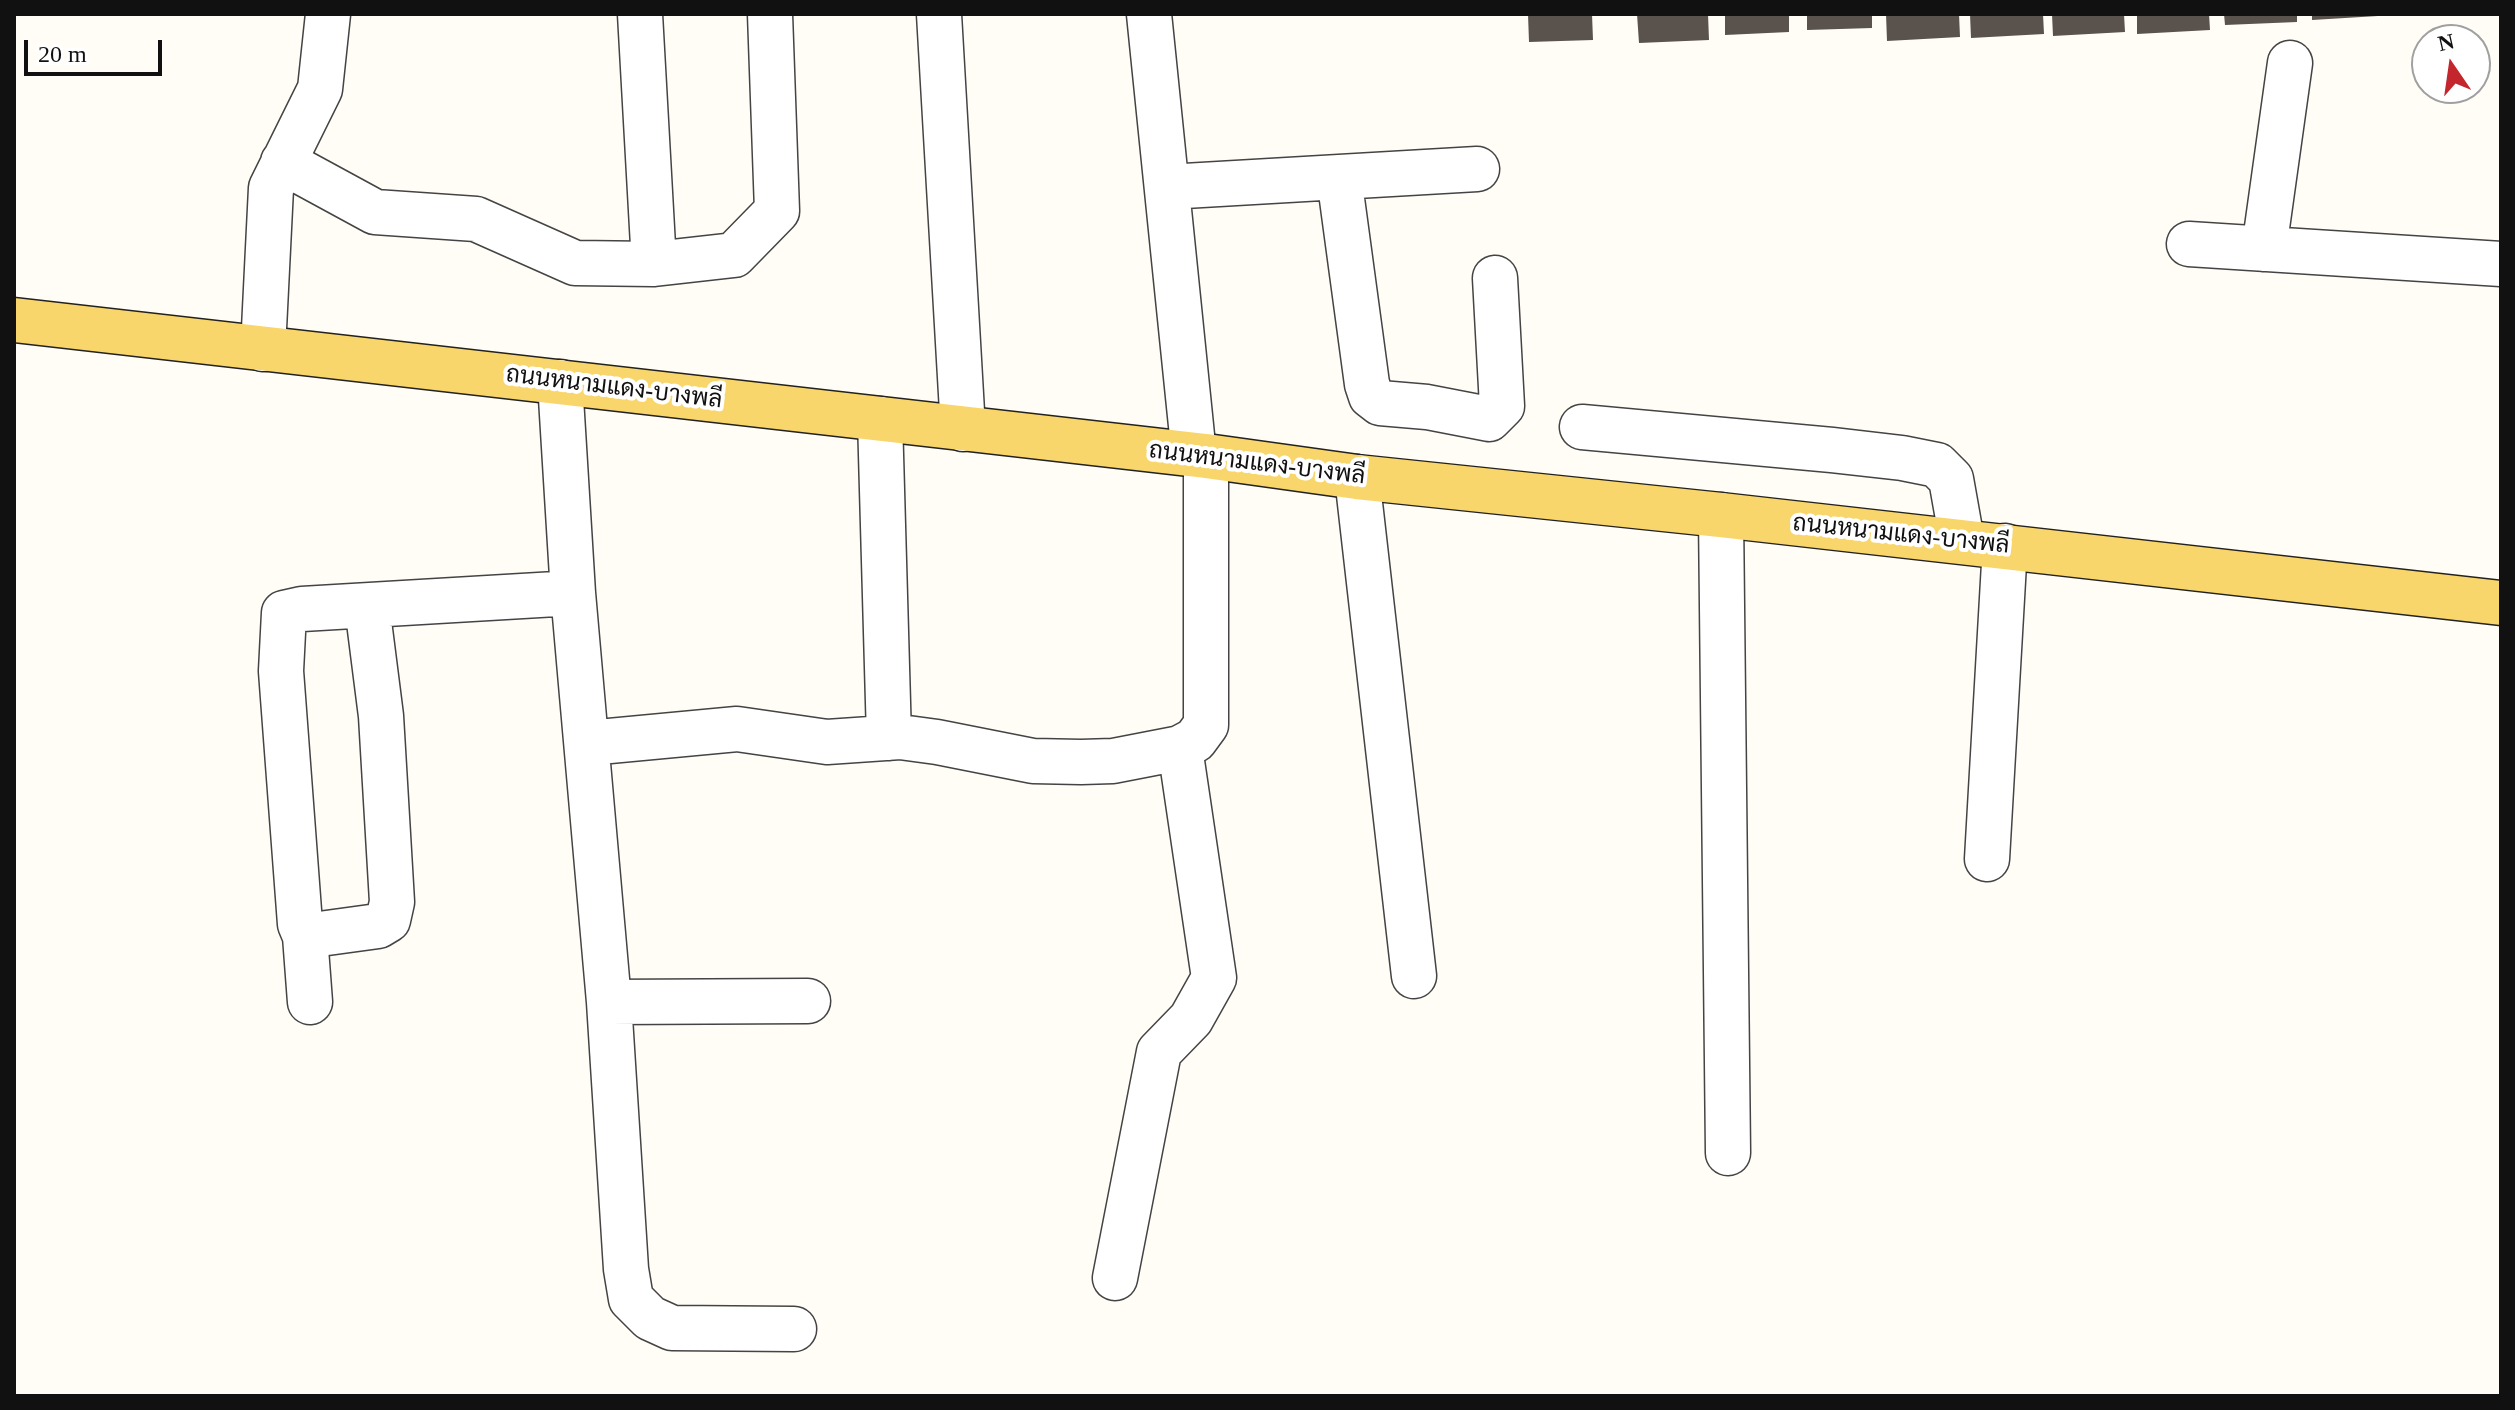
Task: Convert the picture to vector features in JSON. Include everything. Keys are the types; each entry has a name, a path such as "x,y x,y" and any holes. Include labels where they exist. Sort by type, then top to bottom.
{"main road":[{"name":"ถนนหนามแดง-บางพลี","path":"14,320 1200,455 1357,477 1962,541 2501,603"}],"street":[{"path":"263,349 271,188 320,89 328,14"},
{"path":"640,14 654,264"},
{"path":"283,162 375,212 476,219 575,263 654,264 734,255 777,211 770,14"},
{"path":"939,14 963,429"},
{"path":"588,743 737,729 827,742 889,738 937,742 1033,761 1113,761 1180,748 1195,740 1206,725 1200,455 1149,14"},
{"path":"2264,249 2290,63"},
{"path":"1167,187 1477,169"},
{"path":"1339,177 1367,384 1371,396 1380,403 1427,407 1489,419 1502,406 1495,278"},
{"path":"2189,244 2501,264"},
{"path":"560,382 573,593 588,743 626,1269 631,1299 650,1318 672,1328 794,1329"},
{"path":"880,419 889,738"},
{"path":"1582,427 1832,450 1937,465 1951,479 1962,541"},
{"path":"1357,477 1414,976"},
{"path":"1721,515 1728,1153"},
{"path":"1987,859 2005,546"},
{"path":"310,1002 305,936 300,924 281,671 284,613 573,593"},
{"path":"305,936 378,926 388,920 392,902 381,716 367,606"},
{"path":"1115,1278 1159,1052 1191,1019 1214,978 1180,748"},
{"path":"609,1002 808,1001"}],"building":[{"path":"1528,14 1592,14 1593,40 1529,42"},
{"path":"1637,14 1708,14 1709,40 1639,43"},
{"path":"1725,14 1789,14 1789,32 1725,35"},
{"path":"1807,14 1872,14 1872,28 1807,30"},
{"path":"1886,14 1959,14 1960,37 1887,41"},
{"path":"1970,14 2043,14 2044,34 1971,38"},
{"path":"2052,14 2124,14 2125,32 2053,36"},
{"path":"2137,14 2209,14 2210,30 2137,34"},
{"path":"2224,14 2297,14 2297,22 2225,25"},
{"path":"2312,14 2377,14 2378,16 2312,20"}]}
